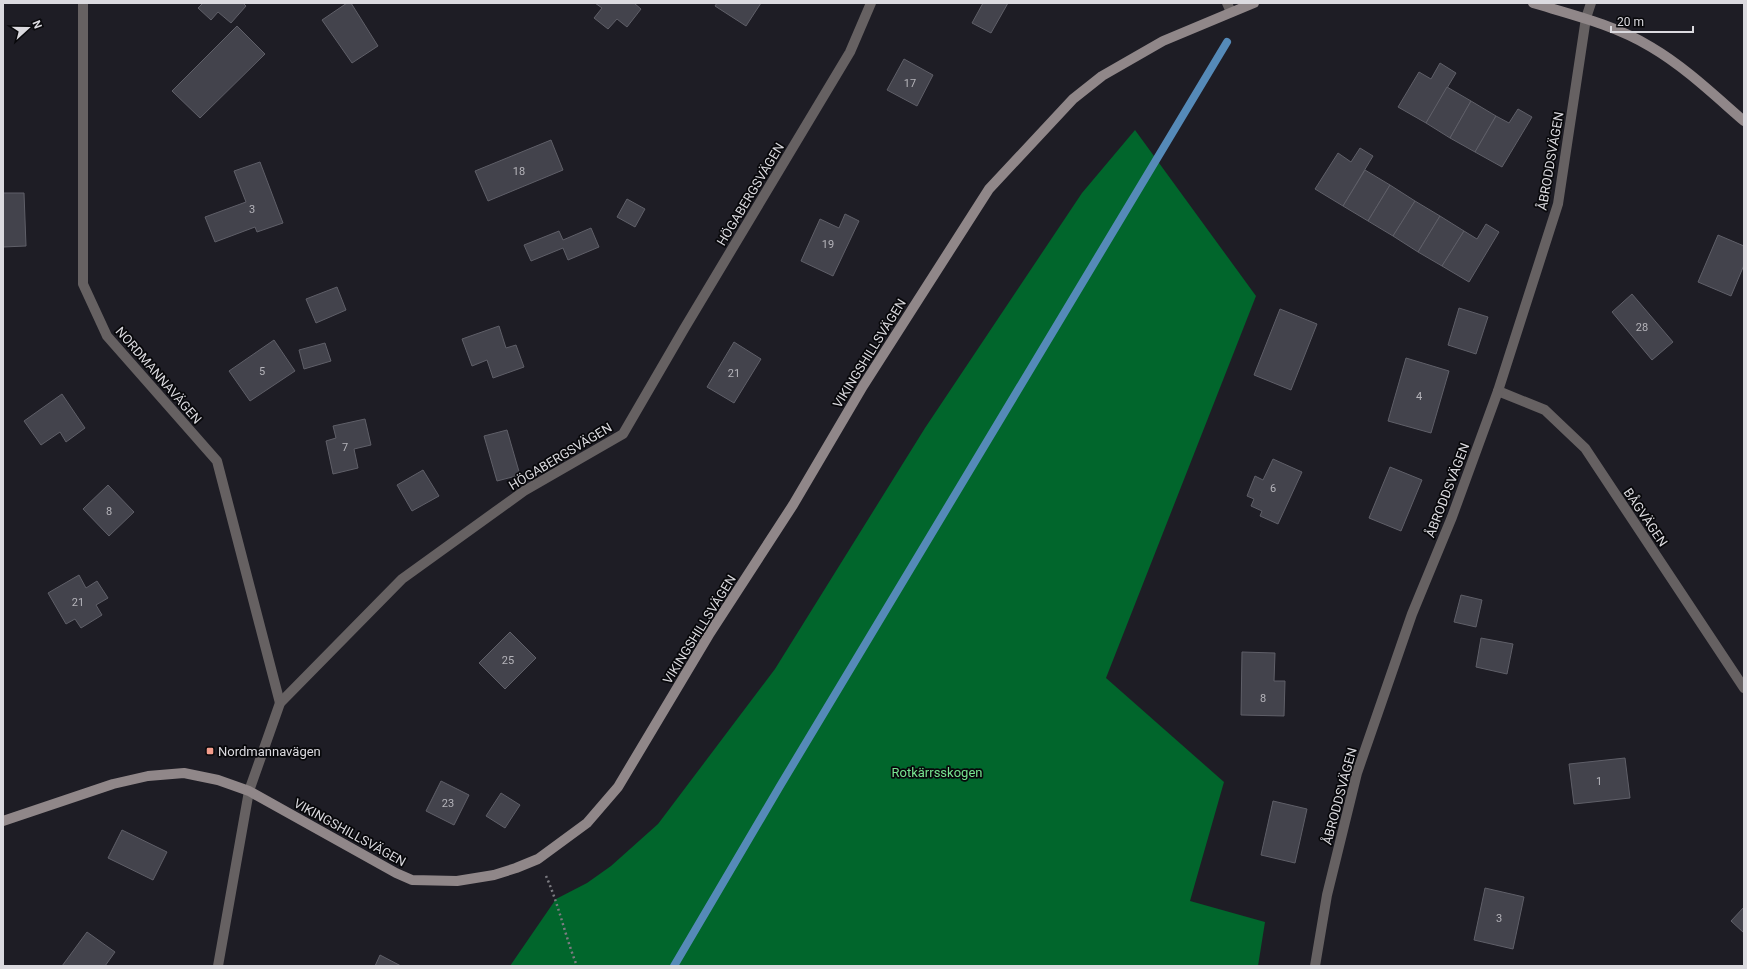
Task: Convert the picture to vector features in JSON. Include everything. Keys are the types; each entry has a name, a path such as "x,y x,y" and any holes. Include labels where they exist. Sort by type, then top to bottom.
{"street":[{"name":"NORDMANNAVÄGEN","path":"83,3 83,284 107,336 217,461 280,703"},
{"name":"HÖGABERGSVÄGEN","path":"249,792 280,703 402,579 524,491 623,434 850,52 871,3"},
{"name":"VIKINGSHILLSVÄGEN","path":"3,821 113,784 148,776 184,773 218,780 249,792 396,873 412,880 457,881 494,875 538,859 587,823 618,787 710,633 793,505 864,386 989,189 1073,99 1102,76 1163,41 1229,7 1254,3"},
{"path":"1533,3 1586,18 1620,31 1651,46 1686,71 1744,121"},
{"name":"ÅBRODDSVÄGEN","path":"1314,966 1327,895 1357,772 1412,614 1452,517 1498,391 1558,204 1586,18 1591,3"},
{"name":"BÅGVÄGEN","path":"1498,391 1544,410 1584,448 1744,688"},
{"path":"218,966 249,792"}],"path":[{"path":"538,859 556,899 568,943 577,966"}],"green space":[{"name":"Rotkärrsskogen","path":"1135,130 1256,296 1106,678 1224,782 1190,901 1265,922 1258,966 510,966 556,899 587,883 611,866 658,824 775,669 925,428 1082,193"}],"building":[{"path":"203,3 243,3 246,6 231,23 218,12 211,20 198,8"},
{"path":"347,3 351,3 378,46 352,63 322,20"},
{"path":"595,3 634,3 641,9 627,27 617,19 608,29 594,18 602,8"},
{"path":"717,3 761,3 746,26 715,6"},
{"path":"983,3 1008,3 991,33 972,23"},
{"path":"237,26 265,54 200,118 172,91"},
{"path":"904,59 933,75 917,106 887,90"},
{"path":"1440,63 1456,73 1426,123 1398,107 1419,72 1431,79"},
{"path":"1447,87 1471,101 1450,138 1426,123"},
{"path":"1471,101 1496,116 1475,152 1450,138"},
{"path":"1518,109 1532,117 1502,167 1475,152 1496,116 1509,123"},
{"path":"551,140 563,170 488,201 475,171"},
{"path":"1360,148 1373,156 1343,206 1315,189 1338,153 1351,162"},
{"path":"260,162 283,223 257,232 255,227 215,242 205,217 246,202 234,171"},
{"path":"1365,170 1390,185 1368,221 1343,206"},
{"path":"1390,185 1415,201 1393,236 1368,221"},
{"path":"3,193 24,193 26,246 3,247"},
{"path":"627,199 645,209 635,227 617,217"},
{"path":"1415,201 1440,216 1418,252 1393,236"},
{"path":"845,214 859,221 833,276 801,261 820,219 839,228"},
{"path":"1440,216 1464,231 1442,266 1418,252"},
{"path":"1486,224 1499,232 1469,282 1442,266 1464,231 1477,239"},
{"path":"591,228 599,247 568,260 563,248 531,261 524,245 559,231 563,240"},
{"path":"1718,235 1744,246 1744,265 1731,296 1698,282"},
{"path":"337,287 346,310 316,323 306,299"},
{"path":"1632,294 1673,342 1652,360 1612,312"},
{"path":"1459,308 1488,317 1476,354 1448,345"},
{"path":"1280,309 1317,324 1291,390 1254,375"},
{"path":"499,326 506,348 516,345 524,367 493,378 487,360 472,366 462,339"},
{"path":"274,340 295,371 250,401 229,371"},
{"path":"734,342 761,359 734,403 707,387"},
{"path":"325,343 331,361 304,369 299,350"},
{"path":"1406,358 1449,371 1431,433 1388,421"},
{"path":"62,394 85,428 66,442 60,432 41,445 24,421"},
{"path":"365,419 371,445 354,449 358,468 333,474 326,441 336,438 333,426"},
{"path":"507,430 520,475 497,481 484,436"},
{"path":"1273,459 1302,472 1278,524 1260,516 1262,511 1251,506 1254,499 1247,496 1255,476 1263,480"},
{"path":"1390,467 1422,480 1401,531 1369,518"},
{"path":"423,470 439,496 412,511 397,485"},
{"path":"108,485 134,512 109,536 83,509"},
{"path":"79,575 86,588 97,581 108,598 96,605 102,615 81,628 75,619 66,624 48,593"},
{"path":"1461,595 1482,600 1476,627 1454,622"},
{"path":"510,632 536,658 505,689 479,663"},
{"path":"1481,638 1513,644 1507,674 1476,667"},
{"path":"1242,652 1275,653 1274,681 1285,681 1284,716 1241,715"},
{"path":"1625,758 1630,798 1574,804 1569,764"},
{"path":"441,781 469,795 454,825 426,811"},
{"path":"501,793 520,805 505,828 486,816"},
{"path":"1273,801 1307,809 1295,863 1261,855"},
{"path":"122,830 167,852 153,880 108,858"},
{"path":"1485,888 1524,897 1513,949 1474,940"},
{"path":"1744,907 1744,933 1731,921"},
{"path":"87,932 115,952 105,966 62,966"},
{"path":"380,955 401,966 375,966"}],"waterway":[{"path":"674,966 780,786 1227,42"}],"place":[{"name":"Nordmannavägen","path":"210,751"}]}
